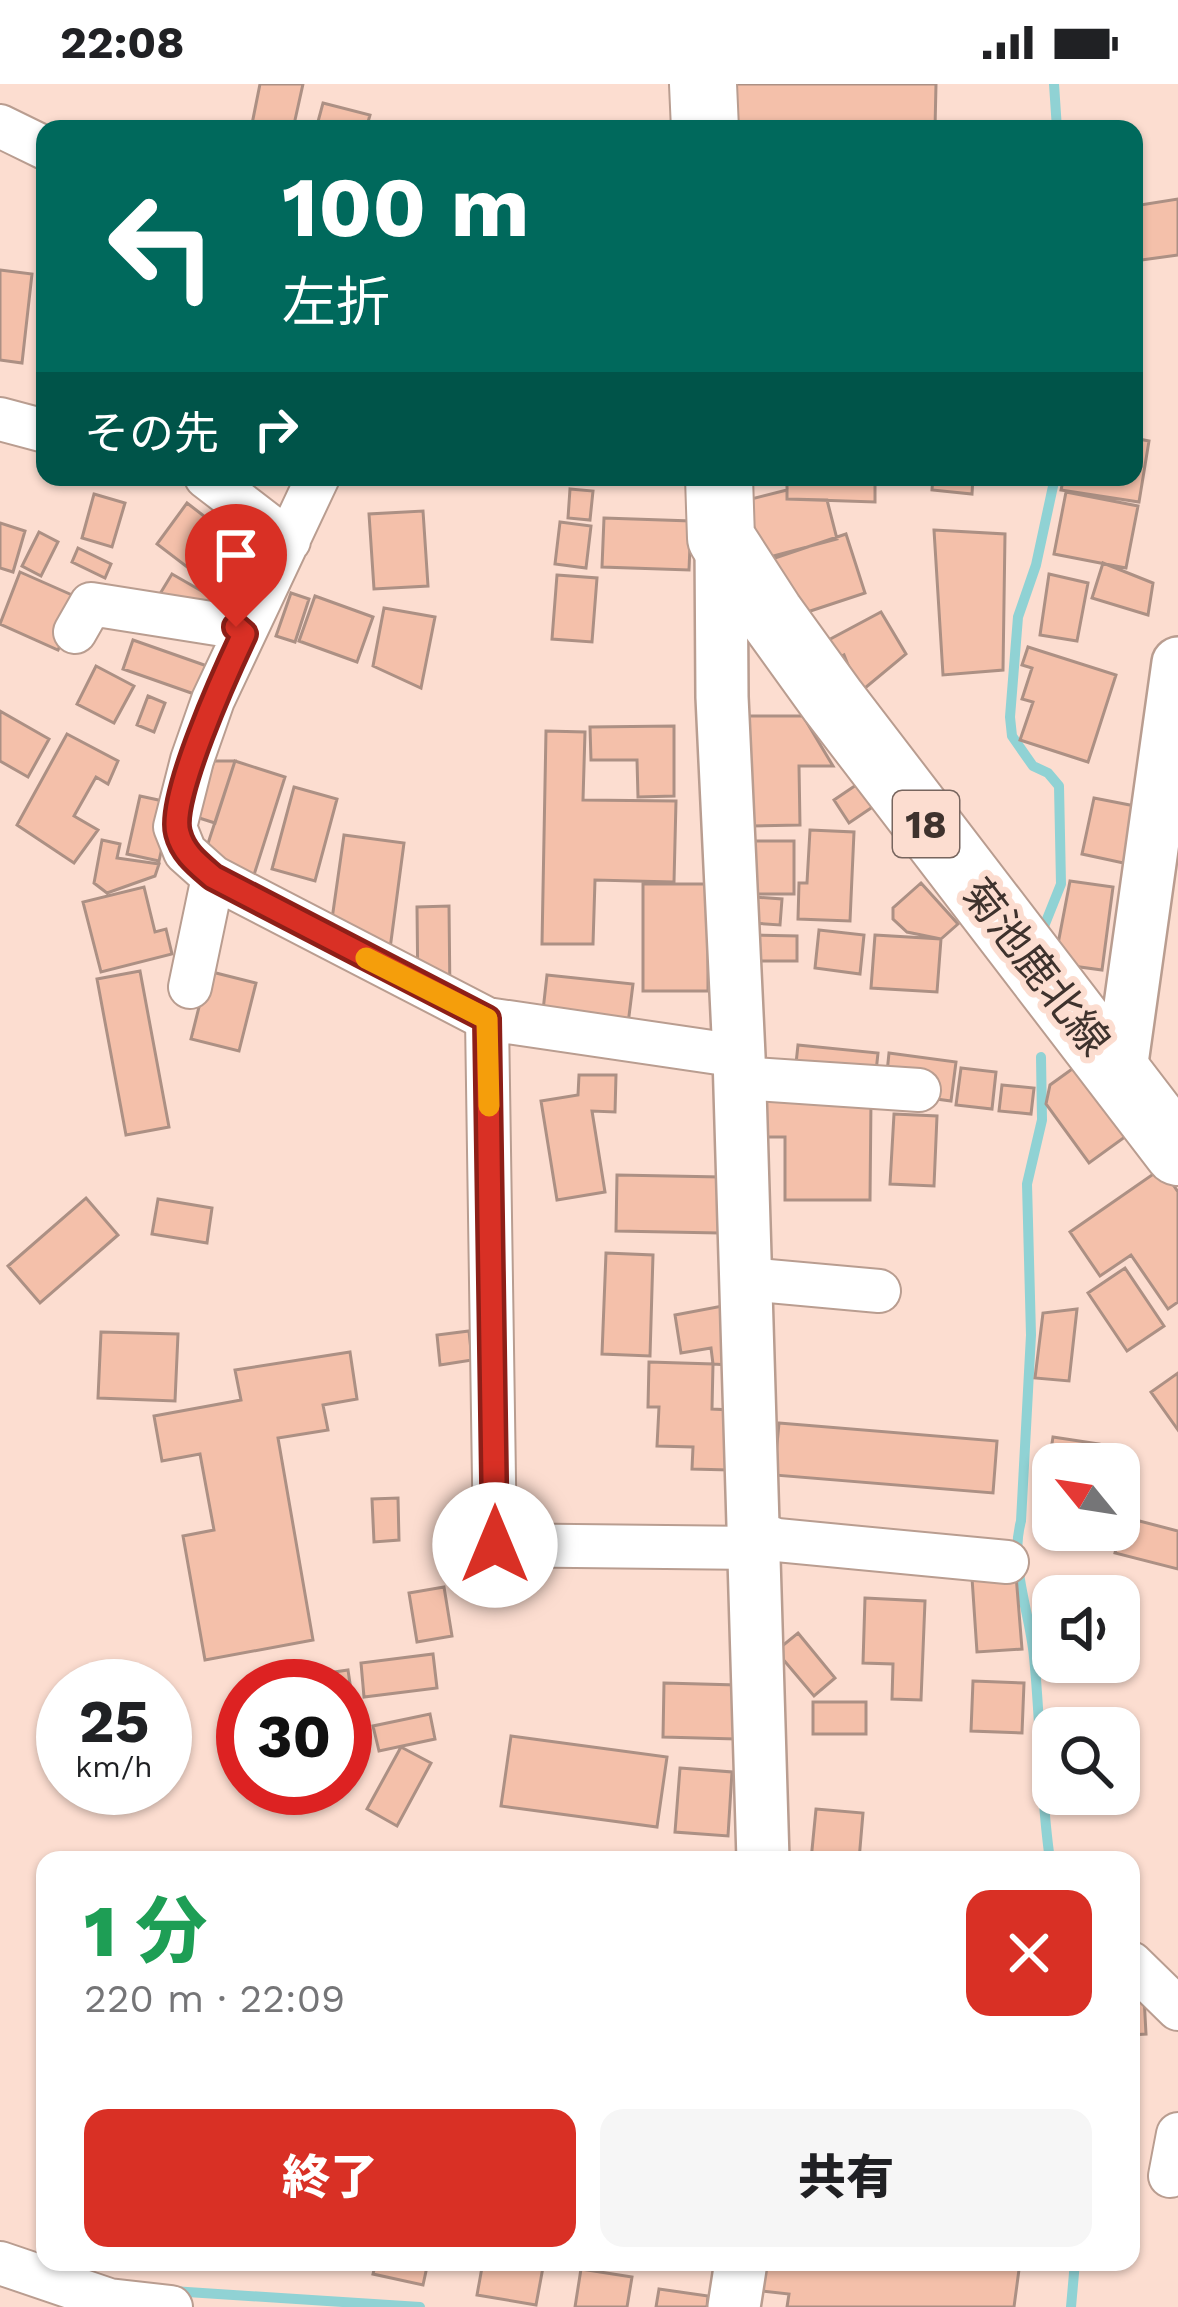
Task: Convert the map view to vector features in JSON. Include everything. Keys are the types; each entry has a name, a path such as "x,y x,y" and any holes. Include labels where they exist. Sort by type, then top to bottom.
{"main road":[{"path":"703,84 705,120"},
{"name":"菊池鹿北線","path":"720,507 832,700 1178,1152"}],"street":[{"path":"0,126 36,144"},
{"path":"0,419 36,429"},
{"path":"218,486 289,541"},
{"path":"314,486 213,700 175,827 185,852 213,877 487,1019 739,1067 919,1090"},
{"path":"720,507 722,697 747,1279 763,1851"},
{"path":"75,632 92,604 236,627 244,634"},
{"path":"1120,1077 1178,663"},
{"path":"190,987 213,877"},
{"path":"487,1019 495,1545 777,1540 1007,1562"},
{"path":"747,1279 879,1291"},
{"path":"1140,1972 1178,2009"},
{"path":"0,2263 83,2299 171,2307"},
{"path":"734,2307 739,2271"}],"building":[{"path":"260,84 303,84 295,120 253,120"},
{"path":"734,84 936,84 935,120 733,120"},
{"path":"323,103 370,115 369,120 318,120"},
{"path":"1178,199 1178,255 1143,260 1143,205"},
{"path":"0,270 32,274 22,363 0,360"},
{"path":"1143,440 1149,441 1143,478"},
{"path":"787,486 875,486 875,502 787,499"},
{"path":"932,486 972,486 972,494 932,490"},
{"path":"1062,486 1142,486 1139,502 1061,490"},
{"path":"570,489 593,491 590,520 568,518"},
{"path":"787,490 787,499 827,500 837,539 762,559 747,500"},
{"path":"1066,492 1138,506 1126,568 1054,554"},
{"path":"94,494 125,503 112,547 82,538"},
{"path":"187,503 226,533 195,573 157,544"},
{"path":"423,511 428,586 374,589 369,514"},
{"path":"604,518 691,521 689,570 602,567"},
{"path":"560,522 591,526 586,568 555,564"},
{"path":"0,523 25,531 13,572 0,568"},
{"path":"934,530 1005,534 1003,670 943,675"},
{"path":"39,532 58,542 41,576 22,566"},
{"path":"846,534 865,593 786,619 766,561"},
{"path":"78,548 111,564 105,578 72,562"},
{"path":"1103,563 1153,583 1148,615 1092,598"},
{"path":"20,572 81,599 58,650 0,624"},
{"path":"172,574 226,605 155,602"},
{"path":"1049,574 1088,583 1077,641 1040,635"},
{"path":"557,575 597,578 592,642 552,639"},
{"path":"291,593 309,599 295,642 276,636"},
{"path":"315,596 373,617 357,662 299,641"},
{"path":"384,608 435,617 421,688 373,666"},
{"path":"881,612 906,654 859,693 844,655 833,661 821,644"},
{"path":"133,640 207,666 197,695 123,669"},
{"path":"1028,647 1116,675 1088,762 1020,740 1033,702 1022,699 1032,668 1022,665"},
{"path":"96,666 134,686 114,723 77,704"},
{"path":"148,696 165,703 154,732 137,725"},
{"path":"0,711 49,739 28,777 0,761"},
{"path":"746,716 803,716 833,766 799,766 800,825 751,826"},
{"path":"674,726 674,796 638,797 637,760 591,760 590,727"},
{"path":"546,731 585,732 583,800 676,801 674,882 595,880 593,944 542,944"},
{"path":"67,734 118,761 108,784 96,777 74,816 98,830 74,863 17,825"},
{"path":"214,761 235,761 215,823 196,817"},
{"path":"235,761 285,777 247,897 196,880"},
{"path":"859,783 874,806 849,823 834,800"},
{"path":"294,787 337,799 315,881 272,869"},
{"path":"140,796 172,803 159,861 127,854"},
{"path":"1094,798 1140,807 1128,864 1082,854"},
{"path":"810,830 854,832 850,921 798,919 799,883 807,883"},
{"path":"344,835 404,843 386,979 327,954"},
{"path":"102,840 120,844 117,858 159,864 155,876 107,893 94,883"},
{"path":"750,841 794,841 794,894 750,894"},
{"path":"1070,881 1113,887 1102,970 1073,966 1058,944"},
{"path":"921,883 958,924 941,939 907,932 893,919 893,908"},
{"path":"643,884 708,884 708,991 643,991"},
{"path":"144,887 155,932 166,929 172,954 101,972 83,902"},
{"path":"754,897 782,899 780,925 752,923"},
{"path":"449,906 450,998 418,998 417,907"},
{"path":"819,930 864,935 860,974 815,968"},
{"path":"754,935 797,936 797,961 754,961"},
{"path":"875,935 941,939 937,992 871,988"},
{"path":"140,971 169,1127 126,1135 97,979"},
{"path":"208,971 256,983 239,1051 191,1039"},
{"path":"547,975 633,984 624,1056 539,1046"},
{"path":"798,1045 878,1053 874,1090 794,1082"},
{"path":"889,1053 956,1062 951,1101 885,1092"},
{"path":"1079,1064 1129,1134 1089,1163 1046,1104 1050,1085"},
{"path":"961,1068 996,1072 992,1109 956,1105"},
{"path":"579,1075 616,1075 615,1112 592,1111 605,1192 557,1200 541,1101 578,1095"},
{"path":"1002,1085 1034,1088 1031,1114 999,1111"},
{"path":"871,1100 870,1200 785,1200 785,1137 762,1137 762,1101"},
{"path":"894,1114 937,1116 934,1186 890,1184"},
{"path":"1162,1168 1178,1192 1178,1302 1168,1309 1131,1255 1100,1276 1070,1232"},
{"path":"617,1175 721,1177 719,1233 616,1231"},
{"path":"86,1198 118,1235 40,1303 8,1266"},
{"path":"158,1199 212,1208 207,1243 152,1234"},
{"path":"606,1253 653,1255 650,1356 602,1354"},
{"path":"1125,1268 1164,1326 1127,1351 1088,1293"},
{"path":"733,1304 729,1365 713,1364 711,1348 681,1353 675,1315"},
{"path":"1077,1309 1069,1381 1035,1378 1043,1313"},
{"path":"469,1331 472,1360 440,1365 437,1335"},
{"path":"101,1332 178,1334 175,1401 98,1398"},
{"path":"350,1352 357,1399 323,1405 328,1430 278,1438 313,1640 205,1660 183,1536 214,1530 200,1454 162,1461 154,1416 241,1400 235,1370"},
{"path":"649,1362 713,1364 712,1409 731,1410 729,1470 692,1469 693,1447 657,1446 659,1407 648,1407"},
{"path":"1178,1373 1178,1430 1151,1392"},
{"path":"779,1423 997,1441 993,1493 774,1475"},
{"path":"1053,1437 1092,1443 1052,1443"},
{"path":"398,1498 399,1540 374,1542 372,1499"},
{"path":"1140,1521 1178,1531 1178,1569 1115,1553 1140,1551"},
{"path":"1016,1575 1022,1649 977,1652 972,1578"},
{"path":"444,1587 452,1636 417,1642 409,1593"},
{"path":"865,1598 925,1601 921,1700 892,1699 893,1664 863,1663"},
{"path":"798,1633 835,1678 814,1696 776,1651"},
{"path":"433,1654 437,1688 372,1696 372,1662"},
{"path":"973,1681 1024,1683 1022,1733 971,1731"},
{"path":"664,1683 737,1685 736,1739 663,1737"},
{"path":"813,1702 866,1702 866,1734 813,1734"},
{"path":"430,1714 435,1739 379,1751 373,1726"},
{"path":"511,1736 667,1757 657,1827 501,1806"},
{"path":"401,1747 431,1763 397,1826 372,1812 372,1800"},
{"path":"680,1768 732,1772 728,1836 675,1832"},
{"path":"816,1809 863,1813 860,1851 812,1851"},
{"path":"1140,1978 1143,1978 1146,2034 1140,2034"},
{"path":"374,2271 426,2271 423,2285"},
{"path":"481,2271 542,2271 536,2305 477,2295"},
{"path":"581,2271 632,2277 627,2307 575,2307"},
{"path":"764,2271 1019,2271 1014,2307 787,2307 789,2294 761,2291"},
{"path":"659,2289 708,2296 707,2307 656,2307"}],"waterway":[{"path":"1054,84 1056,120"},
{"path":"1043,929 1061,884 1059,786 1033,766 1012,736 1010,717 1018,617 1036,565 1053,486"},
{"path":"1041,1057 1042,1120 1027,1184 1031,1335 1017,1554 1034,1657 1049,1851"},
{"path":"1071,2307 1074,2271"},
{"path":"172,2291 420,2307"}],"slow traffic":[{"path":"366,958 487,1019 489,1106"}],"route":[{"path":"236,627 244,634 213,700 175,827 185,852 213,877 487,1019 495,1545"}]}
